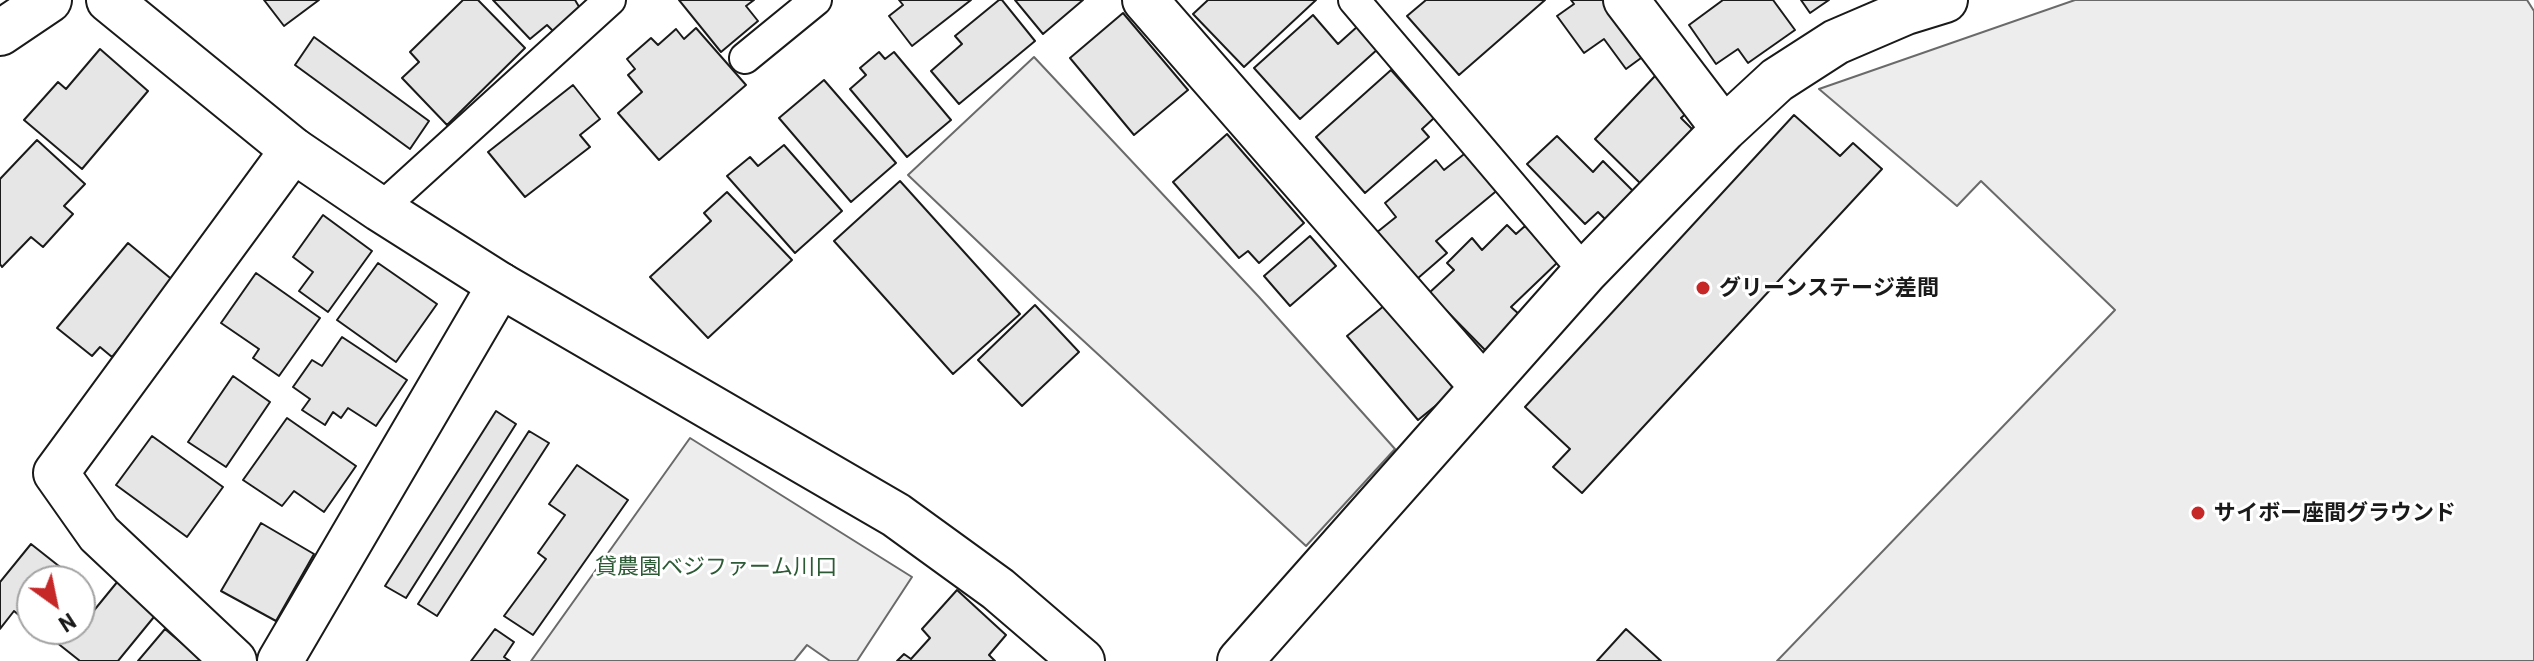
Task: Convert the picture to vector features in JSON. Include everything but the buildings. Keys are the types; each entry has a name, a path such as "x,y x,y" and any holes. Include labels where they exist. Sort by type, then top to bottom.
{"street":[{"path":"0,33 49,0"},
{"path":"109,0 293,150 380,209 500,285 896,515 998,589 1066,656"},
{"path":"1145,0 1483,387"},
{"path":"1626,0 1724,129"},
{"path":"1240,661 1585,272 1724,129 1777,80 1836,42 1917,4"},
{"path":"234,661 99,534 56,473 293,150"},
{"path":"280,661 500,285"}],"lane":[{"path":"380,209 610,0"},
{"path":"745,58 816,0"},
{"path":"1354,0 1585,272"}],"shaded area":[{"path":"2075,0 2527,0 2534,11 2534,661 1777,661 2115,310 1981,181 1957,206 1819,89"},
{"path":"1034,57 1259,297 1395,449 1306,546 908,175"},
{"name":"貸農園ベジファーム川口","path":"690,438 912,577 857,661 830,661 807,645 794,661 531,661"}],"place":[{"name":"グリーンステージ差間","path":"1703,288"},
{"name":"サイボー座間グラウンド","path":"2198,513"}]}
